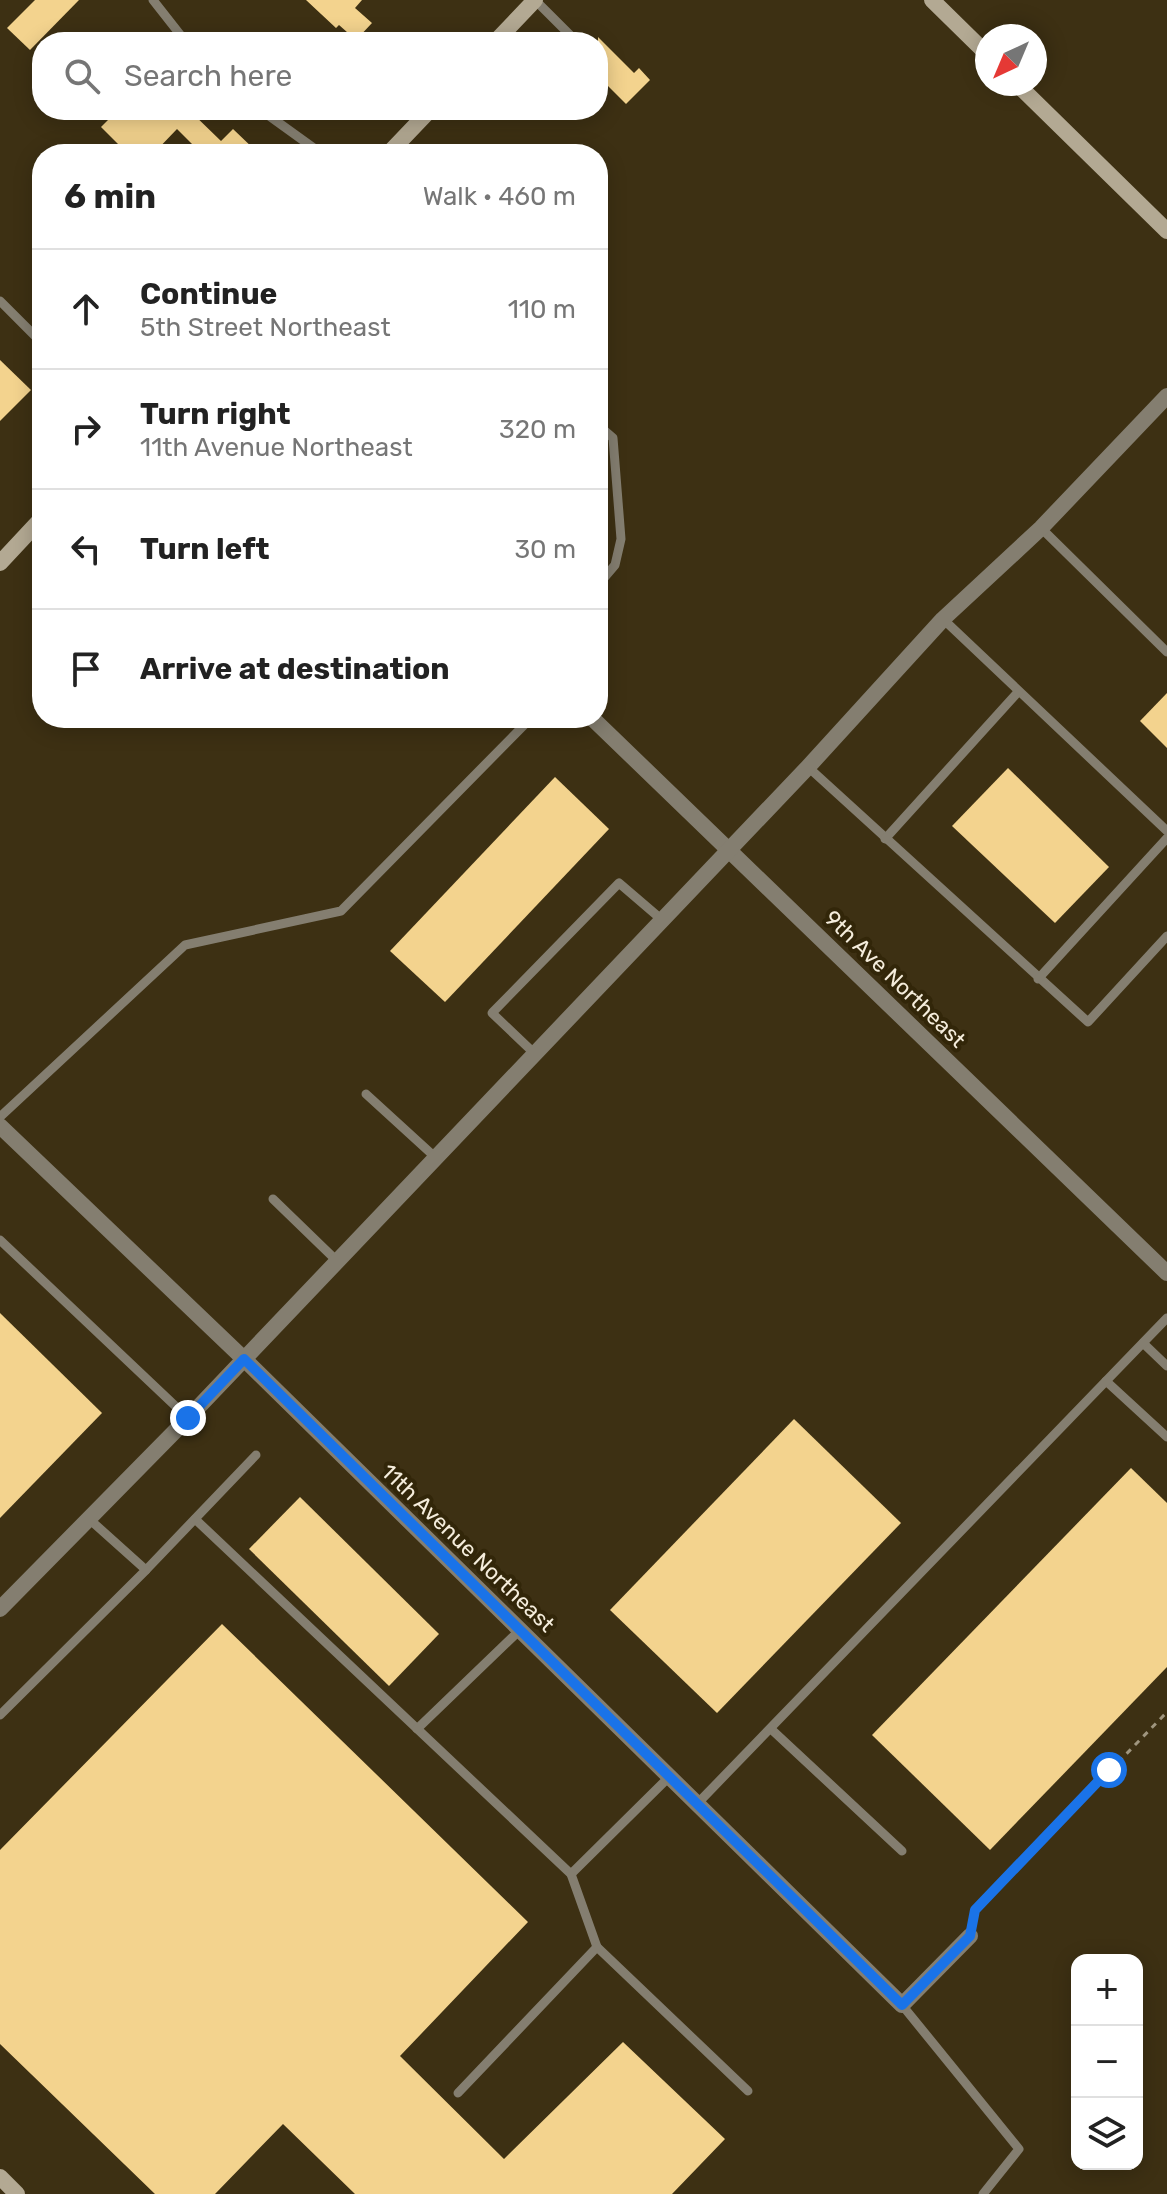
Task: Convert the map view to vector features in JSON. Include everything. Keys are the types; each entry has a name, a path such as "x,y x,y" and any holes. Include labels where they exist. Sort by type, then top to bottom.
{"street":[{"path":"505,32 535,0"},
{"path":"932,0 975,42"},
{"path":"1029,96 1167,231"},
{"path":"398,144 420,120"},
{"path":"0,1609 188,1418 808,767 943,619 1041,528 1167,396"},
{"path":"0,563 32,529"},
{"name":"9th Ave Northeast","path":"602,728 1167,1273"},
{"name":"11th Avenue Northeast","path":"0,1126 244,1359 902,2005"},
{"path":"902,2005 970,1936"},
{"path":"0,2177 17,2194"}],"lane":[{"path":"153,0 178,32"},
{"path":"535,0 567,32"},
{"path":"275,120 308,144"},
{"path":"0,301 32,333"},
{"path":"608,434 613,438 621,539 615,565 608,573"},
{"path":"1041,528 1167,652"},
{"path":"943,619 1167,831"},
{"path":"885,839 1018,692"},
{"path":"0,1117 185,945 341,911 521,728"},
{"path":"808,767 1088,1022 1167,936"},
{"path":"1038,979 1167,838"},
{"path":"534,1053 492,1013 619,883 661,919"},
{"path":"366,1094 435,1157"},
{"path":"273,1199 337,1261"},
{"path":"0,1240 188,1418"},
{"path":"697,1804 1167,1318"},
{"path":"1143,1343 1167,1366"},
{"path":"1106,1381 1167,1437"},
{"path":"0,1715 256,1455"},
{"path":"88,1518 146,1570"},
{"path":"195,1519 571,1874 597,1947 748,2091"},
{"path":"417,1729 520,1630"},
{"path":"771,1729 902,1851"},
{"path":"571,1874 669,1777"},
{"path":"458,2093 597,1947"},
{"path":"902,2005 1019,2149 983,2194"}],"path":[{"path":"970,1936 975,1910 1167,1712"}],"building":[{"path":"35,0 79,0 48,32 32,32 30,50 7,28"},
{"path":"306,0 362,0 355,8 372,23 364,32 347,32 339,25 336,28"},
{"path":"608,47 634,73 639,68 650,80 626,104 608,86"},
{"path":"108,120 199,120 221,141 233,129 249,144 192,144 177,129 163,144 118,144 101,127"},
{"path":"0,360 31,390 0,421"},
{"path":"1167,693 1167,748 1140,721"},
{"path":"1008,768 1109,867 1055,923 952,826"},
{"path":"555,777 609,829 445,1002 390,951"},
{"path":"0,1313 102,1413 0,1518"},
{"path":"794,1419 901,1523 717,1713 610,1610"},
{"path":"1131,1468 1167,1503 1167,1667 990,1850 872,1735"},
{"path":"300,1497 439,1634 389,1686 249,1549"},
{"path":"222,1624 528,1922 400,2056 504,2159 623,2042 725,2139 672,2194 355,2194 283,2124 215,2194 155,2194 0,2044 0,1850"}],"route":[{"path":"188,1418 244,1359 902,2005 970,1936 975,1910 1109,1770"}]}
